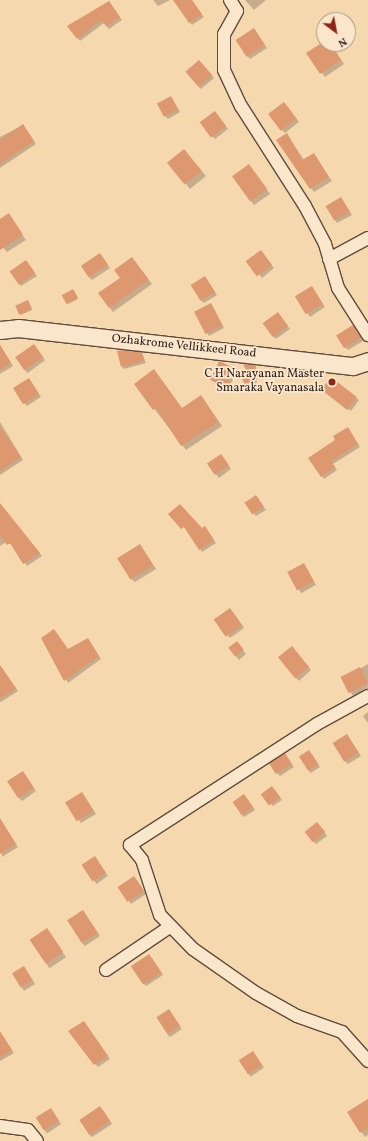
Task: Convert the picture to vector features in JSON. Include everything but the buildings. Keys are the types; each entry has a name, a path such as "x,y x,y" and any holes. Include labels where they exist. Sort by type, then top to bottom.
{"main road":[{"name":"Ozhakrome Vellikkeel Road","path":"0,330 18,328 353,366 368,361"}],"street":[{"path":"230,0 237,11 224,34 224,70 241,106 305,206 329,259 338,288 368,335"},
{"path":"329,259 368,238"},
{"path":"368,696 317,724 130,845 142,860 160,915 193,949 256,993 297,1016 342,1032 368,1061"},
{"path":"106,970 171,926"},
{"path":"0,1126 28,1130 37,1141"}],"place":[{"name":"C H Narayanan Master Smaraka Vayanasala","path":"332,382"}]}
